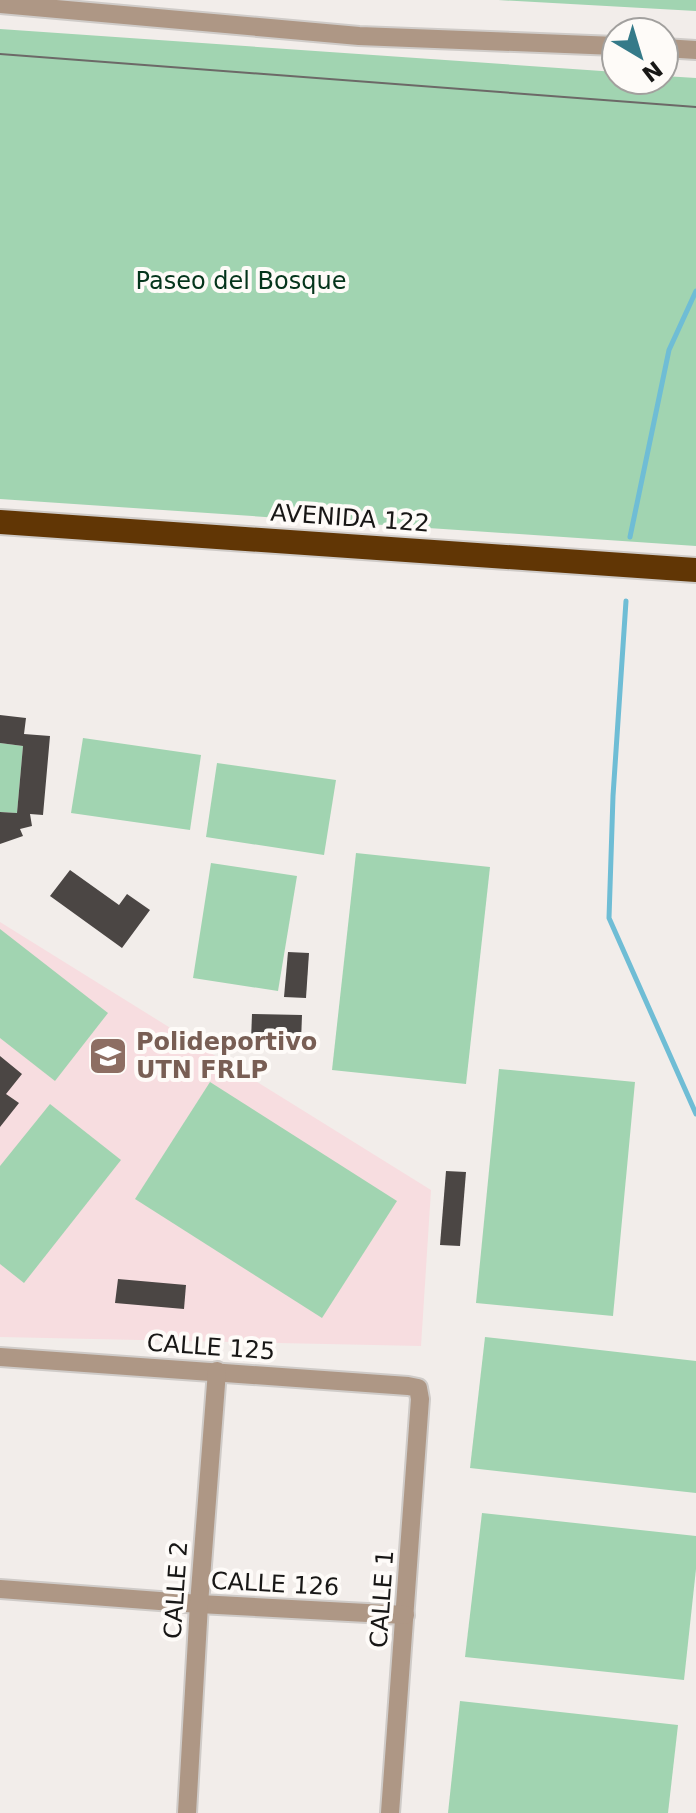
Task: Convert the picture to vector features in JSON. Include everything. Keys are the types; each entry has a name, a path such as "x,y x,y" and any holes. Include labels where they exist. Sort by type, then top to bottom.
{"highway":[{"name":"AVENIDA 122","path":"0,522 696,570"}],"street":[{"path":"0,4 359,36 600,45"},
{"name":"CALLE 125","path":"0,1357 418,1388"},
{"name":"CALLE 2","path":"187,1813 217,1371"},
{"name":"CALLE 1","path":"390,1813 420,1399 418,1388"},
{"name":"CALLE 126","path":"0,1589 405,1615"}],"shaded area":[{"name":"Polideportivo UTN FRLP","path":"0,922 431,1190 421,1346 0,1337"}],"green space":[{"path":"498,0 696,0 696,11"},
{"name":"Paseo del Bosque","path":"0,29 600,71 600,96 680,96 680,77 696,78 696,546 0,499"},
{"path":"83,738 201,755 190,830 71,813"},
{"path":"0,743 23,746 17,813 0,812"},
{"path":"217,763 336,780 324,855 206,837"},
{"path":"356,853 490,867 466,1084 332,1070"},
{"path":"211,863 297,876 278,991 193,978"},
{"path":"0,929 108,1013 55,1081 0,1038"},
{"path":"499,1069 635,1082 613,1316 476,1303"},
{"path":"210,1082 397,1201 322,1318 135,1199"},
{"path":"50,1104 121,1160 24,1283 0,1264 0,1166"},
{"path":"485,1337 696,1361 696,1493 470,1468"},
{"path":"482,1513 696,1536 696,1569 684,1680 465,1657"},
{"path":"460,1701 678,1725 668,1813 448,1813"}],"building":[{"path":"0,715 26,718 24,734 50,736 43,815 30,814 32,826 20,829 23,836 0,844 0,812 17,813 23,746 0,743"},
{"path":"70,870 119,905 127,894 150,910 122,948 50,896"},
{"path":"288,952 309,953 306,998 284,997"},
{"path":"252,1014 302,1015 301,1042 251,1041"},
{"path":"0,1056 22,1074 6,1094 19,1103 0,1127"},
{"path":"446,1171 466,1172 460,1246 440,1245"},
{"path":"118,1279 186,1285 184,1309 115,1303"}],"waterway":[{"path":"630,537 669,350 696,291"},
{"path":"626,601 613,796 609,918 696,1114"}],"tram line":[{"path":"0,54 696,107"}],"place":[{"name":"Polideportivo UTN FRLP","path":"108,1056"}]}
